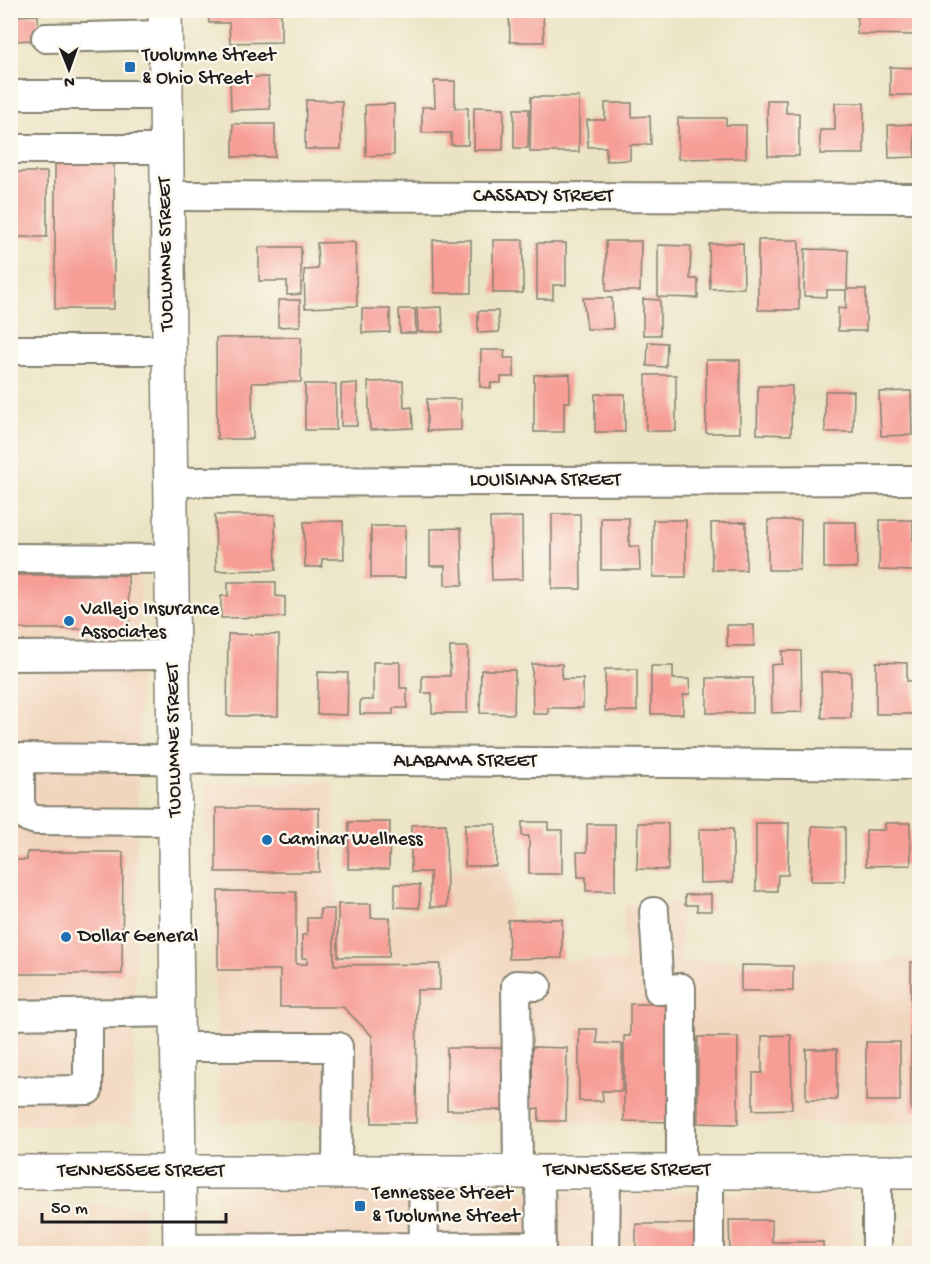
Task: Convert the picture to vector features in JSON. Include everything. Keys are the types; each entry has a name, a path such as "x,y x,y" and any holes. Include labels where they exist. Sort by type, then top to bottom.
{"main road":[{"name":"TUOLUMNE STREET","path":"165,23 180,1047 180,1251"},
{"name":"TENNESSEE STREET","path":"10,1172 920,1172"}],"street":[{"path":"46,38 165,23"},
{"path":"19,95 166,95"},
{"path":"10,149 166,149"},
{"name":"CASSADY STREET","path":"167,196 920,198"},
{"path":"10,350 168,350"},
{"name":"LOUISIANA STREET","path":"171,482 920,480"},
{"path":"10,558 172,559"},
{"path":"10,656 173,655"},
{"path":"15,758 20,805 27,817 36,820 104,822 177,820"},
{"name":"ALABAMA STREET","path":"15,758 920,765"},
{"path":"654,912 659,990 681,988 695,1171 709,1254"},
{"path":"180,1251 424,1246 540,1250 529,1171 516,985 537,986"},
{"path":"10,1015 179,1012"},
{"path":"10,1091 88,1090 88,1014"},
{"path":"180,1047 338,1047 337,1172"},
{"path":"423,1171 424,1246"},
{"path":"605,1254 606,1171"},
{"path":"876,1254 877,1172"}],"shaded area":[{"path":"10,566 141,567 133,1125 11,1126"},
{"path":"334,782 338,962 392,961 392,913 447,914 448,869 510,869 508,959 625,961 624,905 681,904 681,961 919,960 919,1123 221,1123 204,783"},
{"path":"216,1189 852,1193 853,1253 215,1254"},
{"path":"11,1205 144,1206 144,1253 11,1253"},
{"path":"919,1217 919,1253 907,1253 907,1227"}],"building":[{"path":"208,10 242,10 242,14 281,13 281,42 230,43 229,23 209,23"},
{"path":"509,10 543,10 544,42 510,42"},
{"path":"857,10 920,10 920,35 857,34"},
{"path":"38,15 39,40 10,41 10,16"},
{"path":"890,67 920,68 920,95 890,95"},
{"path":"268,77 270,109 231,110 230,78"},
{"path":"434,81 455,81 455,108 468,108 468,145 451,145 451,133 422,133 422,107 435,107"},
{"path":"531,97 579,97 579,152 530,152"},
{"path":"306,100 342,101 341,149 305,149"},
{"path":"767,100 786,100 786,113 799,113 799,156 768,156"},
{"path":"605,103 632,103 632,117 650,116 651,144 630,145 630,160 606,161 606,147 588,147 587,120 605,120"},
{"path":"835,103 864,103 864,154 820,154 820,130 835,130"},
{"path":"394,104 394,155 366,156 365,105"},
{"path":"474,107 504,108 503,150 474,150"},
{"path":"514,109 529,109 528,148 514,148"},
{"path":"678,118 726,118 726,125 746,125 746,158 678,159"},
{"path":"233,124 275,124 275,157 233,157"},
{"path":"914,124 915,157 889,158 888,125"},
{"path":"55,161 114,161 114,309 55,309"},
{"path":"10,172 47,172 47,237 10,237"},
{"path":"433,240 471,240 471,293 434,293"},
{"path":"493,240 523,240 523,293 493,293"},
{"path":"758,240 799,240 799,310 758,310"},
{"path":"606,241 641,241 640,291 606,291"},
{"path":"355,242 357,306 305,308 304,270 318,269 317,243"},
{"path":"537,243 566,243 566,285 553,285 553,299 537,299"},
{"path":"743,243 744,288 710,289 709,244"},
{"path":"658,245 691,246 690,279 698,279 698,298 658,297"},
{"path":"259,247 301,247 301,294 287,295 287,281 259,281"},
{"path":"805,249 848,250 847,289 866,289 866,331 838,331 838,308 846,309 846,290 827,290 827,297 804,296"},
{"path":"583,298 612,298 613,329 587,329"},
{"path":"643,299 660,300 660,335 643,335"},
{"path":"278,300 300,300 300,326 278,327"},
{"path":"442,307 443,332 418,332 417,308"},
{"path":"362,309 390,309 390,332 362,333"},
{"path":"399,309 415,309 416,333 400,333"},
{"path":"478,311 498,311 499,332 478,333"},
{"path":"301,337 301,382 252,383 253,439 217,439 216,338"},
{"path":"648,342 667,343 666,367 647,366"},
{"path":"481,350 505,350 504,358 514,358 514,377 501,377 501,383 491,383 491,388 480,387"},
{"path":"706,360 740,360 740,433 706,433"},
{"path":"570,374 570,402 564,402 564,432 534,432 534,375"},
{"path":"646,375 676,375 676,431 646,431"},
{"path":"403,381 404,408 412,407 413,428 370,430 368,382"},
{"path":"357,383 357,426 341,426 341,384"},
{"path":"305,384 336,384 336,430 305,430"},
{"path":"758,386 792,386 791,435 757,434"},
{"path":"825,391 854,391 853,432 825,432"},
{"path":"911,391 912,435 881,436 879,392"},
{"path":"595,394 625,394 625,432 595,432"},
{"path":"427,399 461,399 461,430 427,431"},
{"path":"552,514 580,514 581,589 552,589"},
{"path":"215,515 275,515 276,570 216,571"},
{"path":"522,517 523,579 492,580 490,518"},
{"path":"601,518 629,518 629,546 639,547 640,570 601,570"},
{"path":"653,520 686,520 686,577 653,577"},
{"path":"768,520 801,520 800,570 768,570"},
{"path":"880,520 913,520 913,571 879,570"},
{"path":"343,521 344,559 322,559 322,567 305,567 304,522"},
{"path":"746,522 746,570 712,570 711,523"},
{"path":"824,522 856,522 857,568 824,568"},
{"path":"371,526 405,526 405,578 371,578"},
{"path":"461,528 463,585 445,585 445,566 430,566 430,529"},
{"path":"10,575 128,575 129,629 10,629"},
{"path":"228,582 276,582 276,596 285,597 285,617 221,618 221,596 228,596"},
{"path":"727,625 754,625 754,646 727,646"},
{"path":"228,634 279,635 278,716 227,716"},
{"path":"450,647 468,647 467,713 432,713 432,693 422,693 422,676 450,676"},
{"path":"782,651 801,651 802,712 772,713 771,665 782,664"},
{"path":"373,662 400,662 400,688 407,688 407,708 393,708 393,714 360,714 360,700 373,700"},
{"path":"876,662 907,663 907,681 914,681 914,714 876,714"},
{"path":"532,664 562,664 562,679 583,679 583,708 548,708 548,714 533,714"},
{"path":"651,666 673,666 673,679 689,679 690,694 683,695 683,714 651,714"},
{"path":"605,669 637,669 637,711 605,711"},
{"path":"481,670 515,670 514,714 480,713"},
{"path":"318,672 348,673 347,715 317,714"},
{"path":"821,672 851,672 851,718 822,718"},
{"path":"707,678 753,678 753,713 707,713"},
{"name":"Caminar Wellness","path":"216,808 319,808 319,872 216,872"},
{"path":"349,822 390,822 389,869 348,869"},
{"path":"522,822 548,822 548,830 562,830 562,874 529,874 529,836 522,836"},
{"path":"638,823 668,823 668,870 637,869"},
{"path":"756,823 789,823 788,875 778,875 777,891 756,891"},
{"path":"885,823 910,823 911,865 866,866 866,830 885,830"},
{"path":"446,824 447,907 430,907 430,872 411,872 411,825"},
{"path":"465,824 496,824 496,866 465,866"},
{"path":"587,824 615,824 615,891 586,891 586,877 578,877 577,852 587,852"},
{"path":"812,826 845,827 845,881 811,881"},
{"path":"699,829 733,829 733,882 700,883"},
{"name":"Dollar General","path":"27,852 123,852 122,974 10,974 10,860 27,860"},
{"path":"395,884 420,885 419,908 395,907"},
{"path":"218,891 296,892 296,964 307,964 307,958 302,958 302,935 307,935 307,918 320,918 320,909 334,909 334,965 440,964 440,990 417,990 416,1123 372,1123 372,1036 343,1007 280,1007 280,970 218,970"},
{"path":"711,894 711,911 697,911 697,905 685,905 685,895"},
{"path":"338,904 371,904 371,918 390,918 389,957 338,957"},
{"path":"562,919 562,958 509,959 508,920"},
{"path":"911,962 920,962 920,1111 911,1111"},
{"path":"741,965 793,966 793,991 741,991"},
{"path":"630,1004 672,1004 671,1122 624,1121 624,1036 630,1036"},
{"path":"579,1029 597,1029 597,1043 622,1044 622,1091 602,1091 603,1101 579,1101"},
{"path":"791,1035 792,1109 753,1110 753,1073 762,1073 762,1036"},
{"path":"698,1037 738,1037 738,1124 698,1123"},
{"path":"866,1042 900,1042 900,1101 866,1101"},
{"path":"532,1047 567,1048 566,1121 539,1121 539,1108 532,1109"},
{"path":"447,1048 505,1048 505,1110 447,1110"},
{"path":"806,1049 837,1049 837,1100 806,1100"},
{"path":"729,1220 772,1220 772,1242 823,1242 823,1254 730,1254"},
{"path":"636,1224 701,1224 701,1254 636,1254"}],"place":[{"name":"Tuolumne Street & Ohio Street","path":"130,67"},
{"name":"Vallejo Insurance Associates","path":"69,621"},
{"name":"Caminar Wellness","path":"267,840"},
{"name":"Dollar General","path":"66,937"},
{"name":"Tennessee Street & Tuolumne Street","path":"360,1206"}]}
